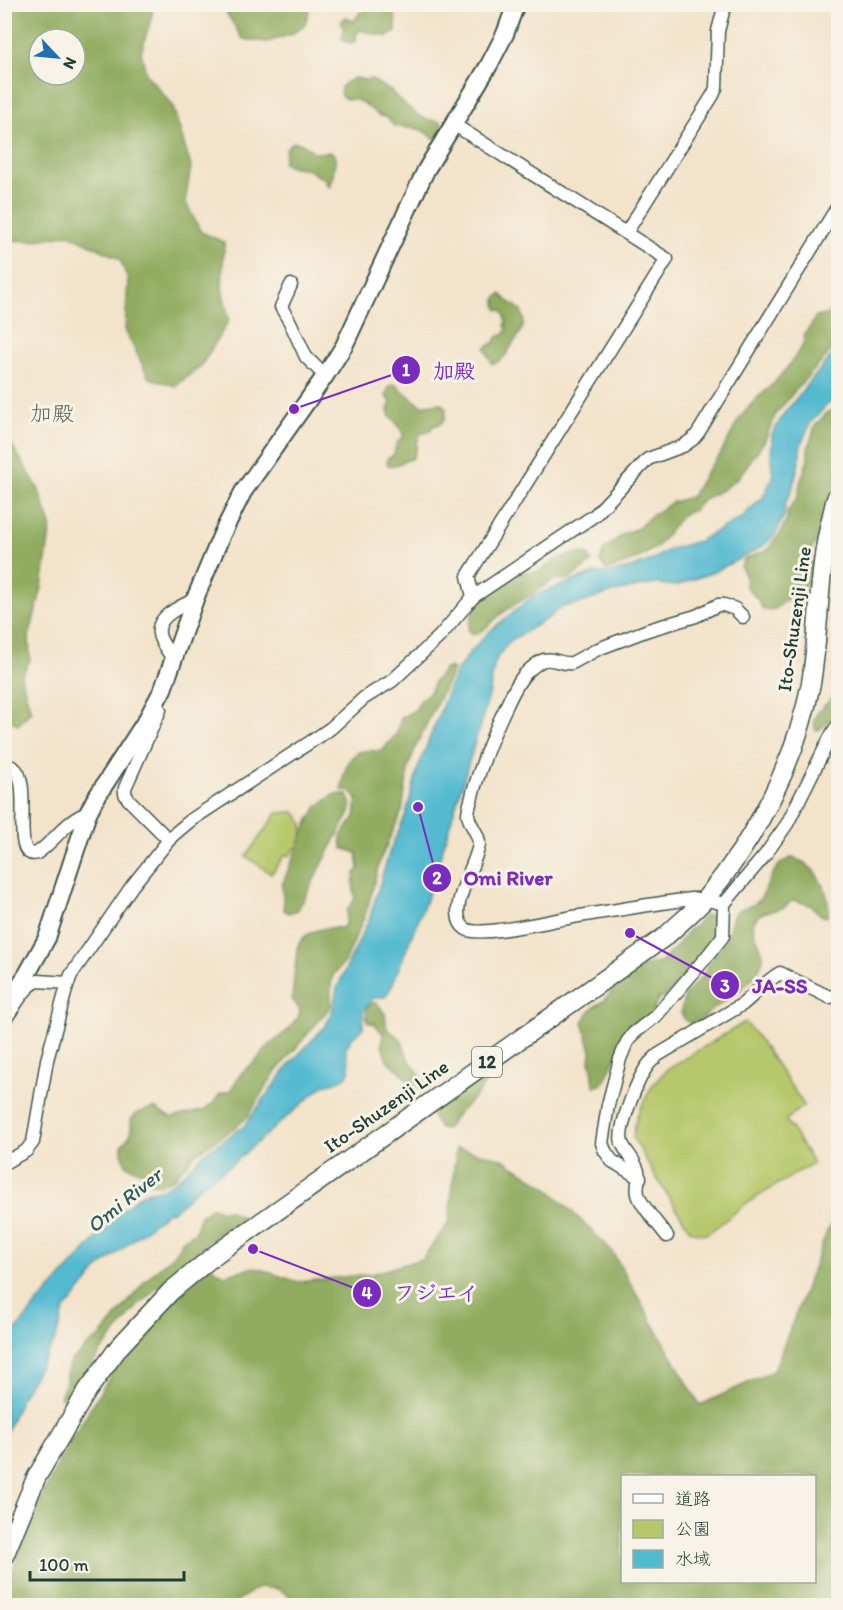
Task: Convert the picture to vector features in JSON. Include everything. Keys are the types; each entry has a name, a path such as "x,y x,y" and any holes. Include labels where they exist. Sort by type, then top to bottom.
{"main road":[{"name":"Ito-Shuzenji Line","path":"4,1556 36,1478 87,1391 118,1347 171,1291 216,1254 666,936 705,899 760,820 786,766 799,729 811,682 824,554 838,494"}],"street":[{"path":"4,1007 26,976 46,938 88,813 147,719 164,686 195,599 222,534 243,492 344,346 413,195 489,65 505,34 516,4"},
{"path":"626,233 713,95 716,88 718,31 725,4"},
{"path":"453,124 667,259 468,576 473,597"},
{"path":"4,1163 26,1151 33,1142 47,1060 68,983 78,963 132,886 169,840 190,820 331,728 364,698 392,681 440,636 473,597 595,515 648,459 683,446 693,439 711,414 838,206"},
{"path":"291,285 281,307 306,357 324,376"},
{"path":"174,658 159,636 160,626 167,615 195,599"},
{"path":"724,904 705,899 691,899 559,919 524,927 476,932 461,925 458,916 459,901 479,845 477,833 468,814 471,802 481,765 499,721 522,677 542,660 572,663 598,649 648,630 696,616 718,605 735,609 743,617"},
{"path":"164,686 160,710 125,788 125,794 169,840"},
{"path":"640,1178 612,1161 602,1143 608,1105 627,1042 634,1033 656,1016 723,936 724,904 765,855 787,824 837,731"},
{"path":"4,765 13,767 20,778 24,841 28,852 38,854 68,825 79,816 88,813"},
{"path":"667,1236 641,1201 637,1192 640,1178 633,1158 621,1141 621,1132 628,1107 648,1065 658,1055 743,1004 768,980 780,973 829,997 838,996"},
{"path":"4,1020 34,982 68,983"}],"green space":[{"path":"308,4 309,12 305,24 292,34 268,42 243,39 225,11 225,5"},
{"path":"4,5 153,5 141,52 146,74 173,107 191,167 185,201 201,232 224,242 222,288 229,320 201,366 175,386 149,378 125,330 128,280 120,259 69,234 32,241 9,240 5,237"},
{"path":"369,5 395,5 396,32 387,37 360,29 356,41 351,43 343,41 344,32 341,22 346,17 353,21"},
{"path":"355,78 371,79 392,92 418,115 441,122 444,127 441,136 434,139 420,129 394,126 388,118 378,115 363,103 341,96 342,86"},
{"path":"296,142 305,145 315,153 331,152 335,155 330,187 327,186 325,178 307,169 283,163 286,149 290,144"},
{"path":"501,294 520,310 524,324 504,357 492,364 485,348 495,342 497,337 505,334 507,328 504,314 502,310 498,310 496,304 496,298"},
{"path":"838,306 838,340 776,414 764,442 738,478 722,490 702,500 694,510 682,515 657,547 638,558 606,570 600,561 604,550 623,534 638,528 652,515 673,502 691,497 708,469 720,455 738,421 791,363 803,345 805,333 815,317 825,315"},
{"path":"394,384 422,405 442,403 446,408 445,419 440,424 420,434 412,459 389,466 387,459 394,455 396,444 403,437 402,430 390,417 388,410 391,402 386,396 389,386"},
{"path":"838,408 838,472 818,538 811,550 812,575 807,585 775,609 763,610 758,600 746,587 745,575 741,567 744,559 768,550 780,534 787,519 787,512 798,496 815,426 828,412"},
{"path":"5,434 38,488 51,525 42,587 29,637 30,660 21,677 31,711 18,725 4,716"},
{"path":"579,553 588,555 592,562 570,579 553,580 502,613 477,634 468,630 472,613 483,598 500,588 519,572 538,572 558,558"},
{"path":"450,667 453,670 409,765 402,811 380,860 367,910 346,960 333,975 331,1006 274,1074 247,1117 236,1127 196,1153 174,1178 160,1185 151,1183 142,1172 126,1165 122,1153 122,1145 131,1134 131,1120 137,1113 154,1108 171,1118 205,1110 220,1094 230,1091 242,1072 288,1030 299,1016 300,1010 292,999 297,949 309,934 329,928 343,928 347,911 355,898 353,883 355,873 359,870 357,853 342,848 341,836 355,817 357,799 351,791 342,790 346,767 357,753 382,751 397,733 401,718 415,710 422,698 430,692 434,682 445,669"},
{"path":"838,689 838,710 816,731 814,721 816,714"},
{"path":"335,794 348,795 351,807 349,814 298,910 289,913 284,910 282,885 309,820 318,806"},
{"path":"294,812 303,824 299,848 294,848 289,856 285,855 271,874 246,856 277,813"},
{"path":"792,858 807,865 823,885 828,902 827,917 822,916 810,905 793,900 783,907 759,915 753,926 763,958 756,974 742,988 697,1023 694,1025 686,1021 681,1013 688,991 703,975 726,940 735,913 756,903 779,865"},
{"path":"705,915 715,920 715,932 695,963 665,997 659,998 653,1011 615,1058 605,1080 599,1086 594,1086 590,1062 591,1051 583,1022 588,1014 637,970 660,963 677,946 689,929"},
{"path":"371,1003 377,1003 385,1014 387,1029 401,1040 408,1058 427,1088 425,1090 409,1082 387,1060 382,1045 383,1034 375,1024 367,1022 366,1009"},
{"path":"745,1022 804,1105 786,1120 813,1163 747,1203 706,1234 697,1233 690,1230 633,1137 637,1116 652,1086 667,1069"},
{"path":"506,1062 451,1123 445,1129 440,1129 432,1116 436,1107 488,1071"},
{"path":"456,1148 501,1158 548,1188 611,1250 700,1405 774,1371 828,1229 838,1211 838,1605 346,1606 300,1604 279,1589 259,1587 230,1605 5,1606 5,1594 30,1519 68,1445 117,1365 163,1311 210,1266 224,1275 254,1267 298,1282 371,1274 422,1259 449,1222"},
{"path":"212,1207 222,1211 229,1210 242,1216 238,1224 208,1242 140,1303 101,1351 75,1393 63,1399 60,1397 66,1383 70,1361 101,1336 145,1281 174,1254 182,1241 196,1231 200,1216"}],"water":[{"path":"838,348 838,397 811,422 801,444 799,463 792,490 785,504 784,516 775,535 762,547 716,571 676,586 658,584 643,586 562,607 550,617 510,641 498,656 489,696 430,890 391,988 385,997 374,998 363,1010 363,1028 351,1039 345,1049 349,1064 348,1074 340,1081 324,1085 231,1165 200,1187 173,1211 167,1212 99,1268 64,1311 55,1341 23,1394 5,1435 5,1344 37,1304 121,1211 140,1195 163,1189 180,1177 204,1153 244,1126 290,1064 326,1025 333,1009 337,988 370,917 390,850 406,814 418,768 456,672 470,652 491,630 533,596 594,573 610,573 652,560 670,549 699,541 741,518 763,497 773,477 772,434 785,412"}],"place":[{"name":"加殿","path":"294,409"},
{"name":"Omi River","path":"418,807"},
{"name":"JA-SS","path":"630,933"},
{"name":"フジエイ","path":"253,1249"}],"district":[{"name":"加殿","path":"52,413"}]}
